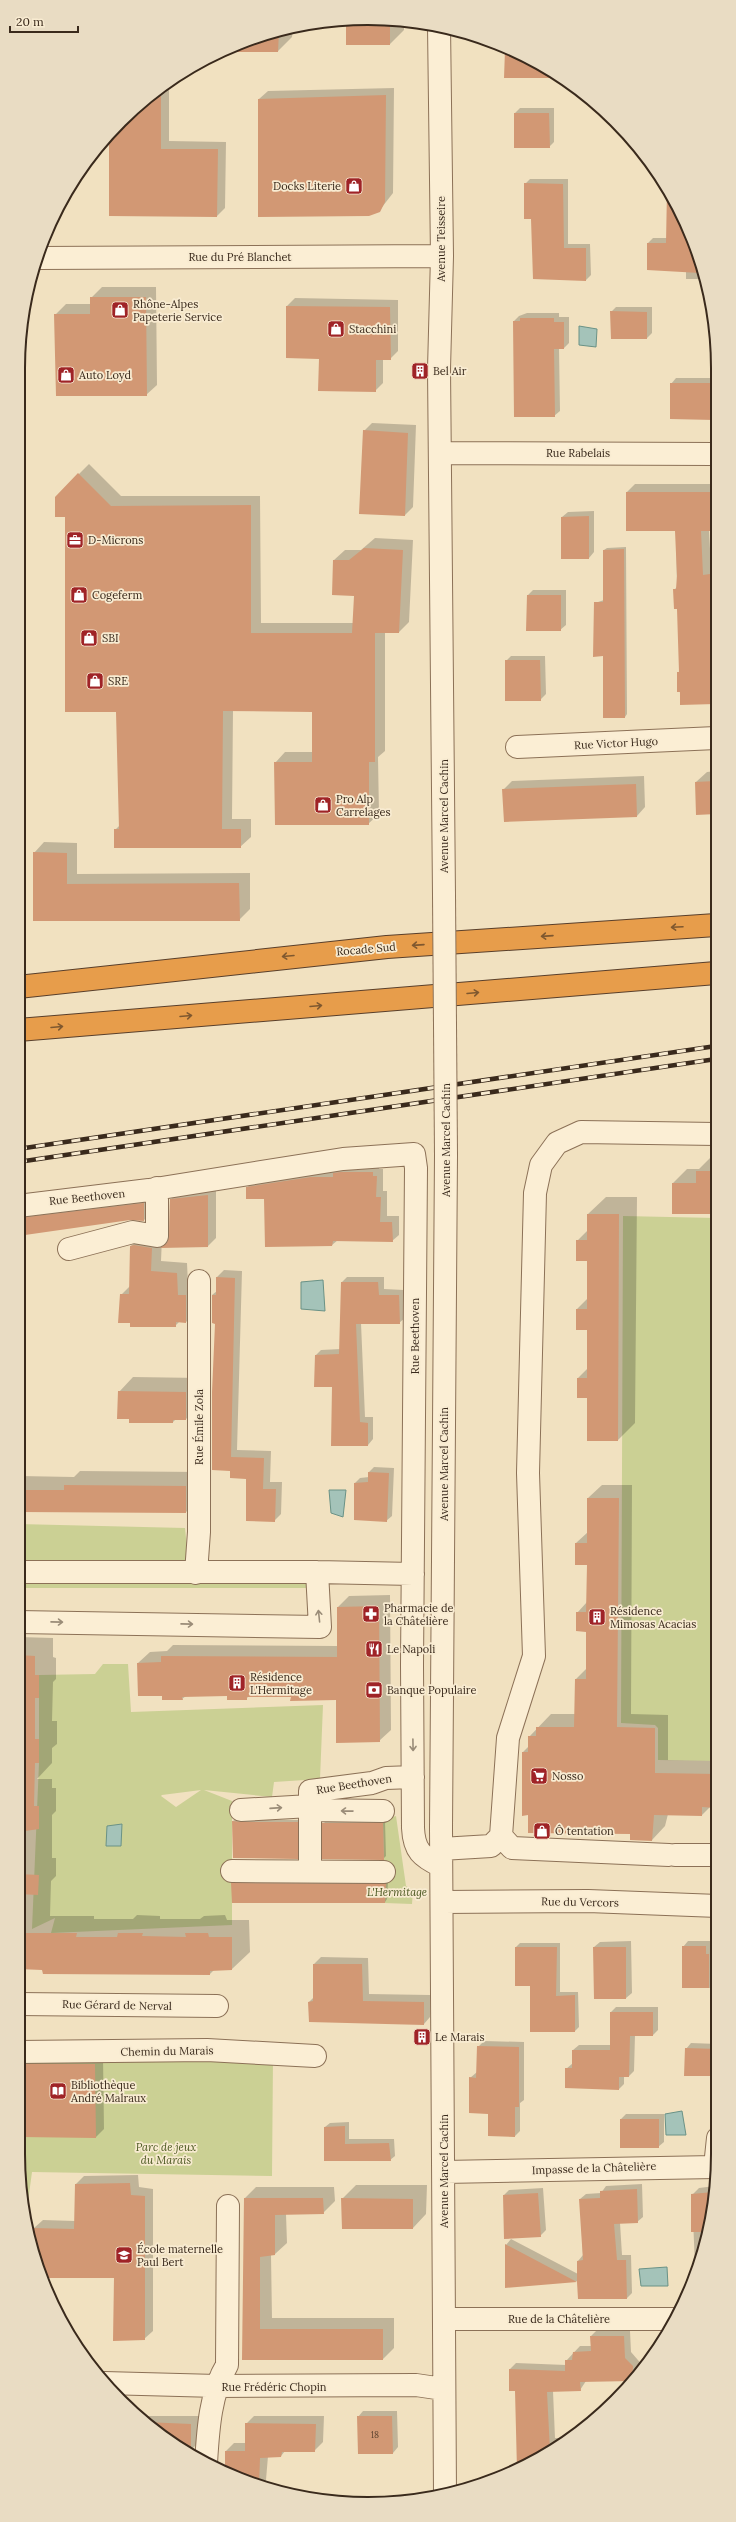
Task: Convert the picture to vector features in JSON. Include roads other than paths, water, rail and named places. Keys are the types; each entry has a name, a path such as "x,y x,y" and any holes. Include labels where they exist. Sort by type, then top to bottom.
{"highway":[{"name":"Rocade Sud","path":"25,986 387,947 711,925"},
{"path":"25,1029 711,974"}],"street":[{"name":"Avenue Teisseire","path":"439,33 442,256 439,344 443,573"},
{"name":"Rue du Pré Blanchet","path":"43,258 442,256"},
{"name":"Rue Rabelais","path":"441,453 711,454"},
{"name":"Avenue Marcel Cachin","path":"443,573 446,1155 441,1858 443,1902 445,2488"},
{"name":"Rue Victor Hugo","path":"517,748 711,738"},
{"path":"441,1858 491,1846 501,1836 508,1738 534,1656 528,1473 535,1193 541,1165 558,1143 581,1132 620,1134 711,1134"},
{"name":"Rue Beethoven","path":"25,1205 157,1188 343,1159 414,1154 416,1168 412,1706 413,1834 417,1849 424,1858 441,1858"},
{"path":"69,1249 133,1232 157,1236 157,1188"},
{"name":"Rue Émile Zola","path":"196,1573 199,1532 199,1281"},
{"path":"25,1572 317,1572 413,1574"},
{"path":"25,1622 320,1627 317,1572"},
{"path":"412,1706 441,1707"},
{"name":"Rue Beethoven","path":"310,1872 310,1791 372,1783 386,1778 413,1777"},
{"name":"Rue Beethoven","path":"242,1810 310,1808 383,1811"},
{"path":"501,1836 512,1848 672,1855 711,1855"},
{"path":"232,1871 384,1872"},
{"name":"Rue du Vercors","path":"443,1902 588,1901 711,1906"},
{"name":"Rue Gérard de Nerval","path":"25,2004 217,2006"},
{"name":"Chemin du Marais","path":"25,2052 207,2050 315,2056"},
{"name":"Impasse de la Châtelière","path":"444,2172 710,2167"},
{"path":"206,2457 207,2439 217,2386 227,2365 228,2206"},
{"name":"Rue de la Châtelière","path":"444,2319 669,2319"},
{"name":"Rue Frédéric Chopin","path":"113,2383 217,2386 416,2385 444,2389"}],"water":[{"path":"579,326 597,329 596,347 579,345"},
{"path":"323,1280 325,1311 301,1309 301,1282"},
{"path":"329,1490 346,1490 343,1517 331,1513"},
{"path":"122,1824 121,1846 106,1846 107,1826"},
{"path":"682,2111 686,2135 666,2135 665,2114"},
{"path":"667,2267 668,2286 641,2286 639,2269"}],"railway":[{"path":"25,1148 711,1047"},
{"path":"25,1161 711,1060"}],"place":[{"name":"Docks Literie","path":"354,186"},
{"name":"Rhône-Alpes Papeterie Service","path":"120,310"},
{"name":"Stacchini","path":"336,329"},
{"name":"Bel Air","path":"420,371"},
{"name":"Auto Loyd","path":"66,375"},
{"name":"D-Microns","path":"75,540"},
{"name":"Cogeferm","path":"79,595"},
{"name":"SBI","path":"89,638"},
{"name":"SRE","path":"95,681"},
{"name":"Pro Alp Carrelages","path":"323,805"},
{"name":"Pharmacie de la Châtelière","path":"371,1614"},
{"name":"Résidence Mimosas Acacias","path":"597,1617"},
{"name":"Le Napoli","path":"374,1649"},
{"name":"Résidence L'Hermitage","path":"237,1683"},
{"name":"Banque Populaire","path":"374,1690"},
{"name":"Nosso","path":"539,1776"},
{"name":"Ô tentation","path":"542,1831"},
{"name":"Le Marais","path":"422,2037"},
{"name":"Bibliothèque André Malraux","path":"58,2091"},
{"name":"École maternelle Paul Bert","path":"124,2255"}],"park label":[{"name":"L'Hermitage","path":"397,1892"},
{"name":"Parc de jeux du Marais","path":"166,2153"}]}
